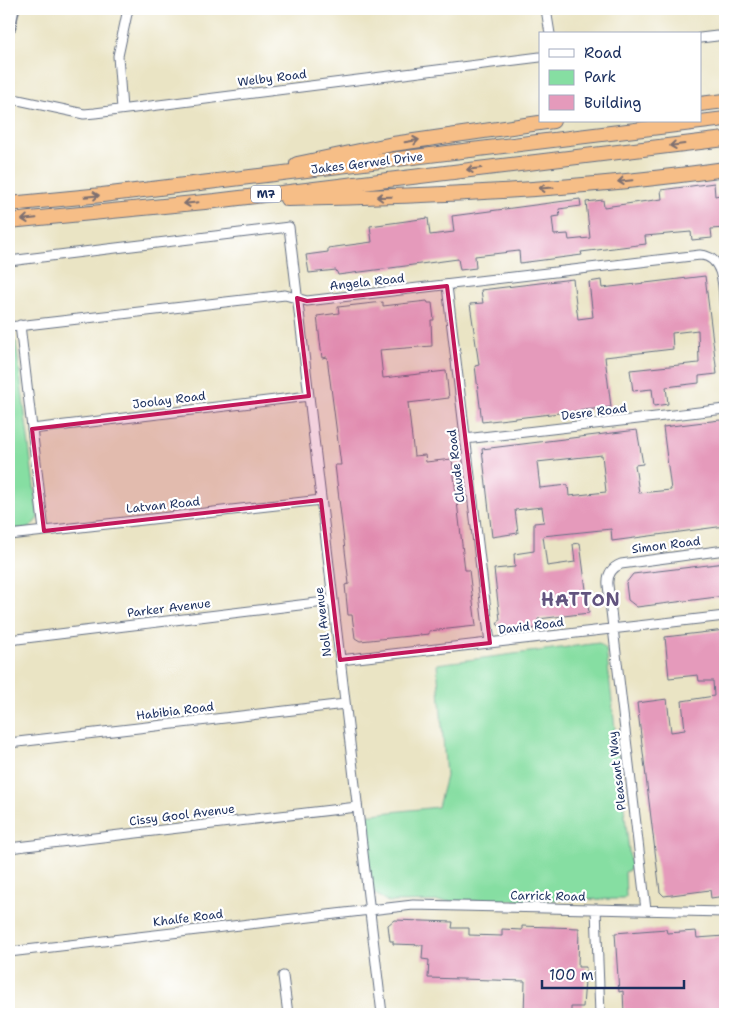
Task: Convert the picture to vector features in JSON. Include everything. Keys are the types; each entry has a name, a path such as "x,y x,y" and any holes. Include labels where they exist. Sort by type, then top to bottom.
{"highway":[{"path":"702,104 725,102"},
{"name":"Jakes Gerwel Drive","path":"702,122 725,119"},
{"path":"210,182 393,144 546,122"},
{"name":"Jakes Gerwel Drive","path":"9,204 210,182 701,122"},
{"name":"Jakes Gerwel Drive","path":"9,221 215,201 725,139"},
{"path":"215,201 398,197 526,190 725,169"}],"street":[{"path":"9,28 13,9"},
{"path":"122,109 118,56 128,9"},
{"path":"546,9 550,32"},
{"path":"702,38 718,36"},
{"name":"Welby Road","path":"9,98 86,114 539,57"},
{"name":"Noll Avenue","path":"9,261 289,227 382,1014"},
{"name":"Angela Road","path":"9,327 285,295 307,301 700,255 714,260 720,271 725,315"},
{"name":"Claude Road","path":"447,286 490,643"},
{"path":"20,326 44,531"},
{"name":"Joolay Road","path":"32,429 309,396"},
{"name":"Desre Road","path":"465,439 725,409"},
{"name":"Latvan Road","path":"9,535 321,500"},
{"name":"Simon Road","path":"613,629 608,580 610,572 617,566 725,550"},
{"name":"Parker Avenue","path":"9,640 333,602"},
{"name":"David Road","path":"340,660 725,616"},
{"name":"Pleasant Way","path":"613,629 646,910"},
{"name":"Habibia Road","path":"9,743 345,704"},
{"name":"Cissy Gool Avenue","path":"9,848 357,807"},
{"name":"Carrick Road","path":"369,909 424,905 725,912"},
{"name":"Khalfe Road","path":"9,952 369,909"},
{"path":"596,909 600,1014"},
{"path":"284,976 288,1014"}],"highlighted area":[{"path":"447,286 490,643 340,660 321,500 44,531 32,429 309,396 297,298 307,301"}],"green space":[{"path":"9,334 16,342 38,518 29,529 9,531"},
{"path":"599,643 606,649 631,869 625,872 626,897 623,899 388,902 372,892 363,815 438,807 446,776 437,664"}],"building":[{"path":"714,183 715,196 725,194 725,228 711,229 712,238 692,240 691,232 645,236 646,244 581,252 582,255 520,263 519,251 475,256 476,268 460,270 458,259 338,275 336,270 309,273 306,255 328,252 328,248 372,242 370,226 428,218 430,235 454,232 452,216 580,199 581,206 559,209 560,216 552,217 554,235 568,234 569,240 590,238 586,202 603,200 604,207 662,199 661,190"},
{"path":"705,276 717,374 699,376 699,383 666,387 668,404 654,406 652,389 633,391 630,370 699,363 698,330 672,333 673,349 605,357 611,407 482,422 475,366 479,365 470,304 483,303 481,290 573,279 578,319 593,317 589,282 601,280 602,288"},
{"path":"427,301 432,303 434,320 431,320 432,346 380,350 383,378 446,371 449,398 408,403 414,456 425,455 426,462 452,459 465,570 469,570 476,626 429,631 429,634 360,641 355,638 352,615 348,615 345,585 349,584 335,465 341,465 327,357 322,358 317,316 339,313 338,307 383,302 383,306"},
{"path":"720,420 725,425 725,526 612,541 611,529 543,536 547,566 575,562 573,544 580,543 589,613 538,619 539,628 507,632 497,624 500,620 494,569 515,567 514,554 534,551 534,523 544,522 542,507 515,510 518,533 492,537 482,449 637,430 643,464 635,465 639,493 671,490 663,427","holes":["602,455 606,492 569,496 568,485 540,488 537,462"]},
{"path":"725,563 725,596 637,607 628,600 626,583 633,574"},
{"path":"725,630 725,896 711,898 710,890 664,896 660,892 637,703 667,699 671,732 685,730 682,701 714,696 713,681 699,681 698,675 669,678 665,637"},
{"path":"394,920 453,922 452,928 469,928 469,935 502,936 502,929 522,930 522,926 579,928 578,967 586,967 583,1007 571,1007 571,1014 524,1014 525,981 428,978 429,960 422,959 423,945 393,944 393,941 390,941 388,925"},
{"path":"666,929 667,933 696,931 697,938 725,936 725,1014 624,1014 623,991 619,992 615,933"}],"district":[{"name":"HATTON","path":"581,600"}]}
